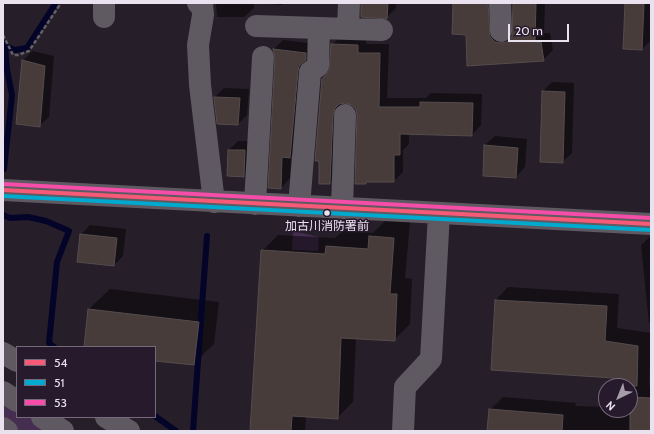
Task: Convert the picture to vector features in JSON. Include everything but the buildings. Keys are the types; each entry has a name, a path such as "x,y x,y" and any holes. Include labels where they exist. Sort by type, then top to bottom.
{"street":[{"path":"198,3 202,4 203,15 198,45 200,85 214,202"},
{"path":"348,28 349,3"},
{"path":"500,3 500,31"},
{"path":"256,26 382,30"},
{"path":"299,206 310,72 318,66 319,28"},
{"path":"255,204 263,57"},
{"path":"342,208 346,115"},
{"path":"3,190 651,224"},
{"path":"403,431 405,387 431,359 439,213"},
{"path":"3,353 16,360"},
{"path":"3,392 16,400"},
{"path":"44,418 63,431"},
{"path":"108,418 129,431"},
{"path":"3,428 7,431"}],"path":[{"path":"3,35 13,55 18,55 29,50 61,3"}],"shaded area":[{"path":"293,231 319,237 318,251 292,250"},
{"path":"3,394 16,402 16,418 41,418 61,431 3,431"}],"waterway":[{"path":"5,46 15,50 27,48 56,3"},
{"path":"3,43 5,46 7,70 12,95 4,169"},
{"path":"3,215 10,218 28,217 46,221 69,231 57,262 49,343 53,346"},
{"path":"193,431 207,236"},
{"path":"156,417 176,431"}],"transit line":[{"name":"53","path":"3,184 651,218"},
{"name":"54","path":"3,190 651,224"},
{"name":"51","path":"3,196 651,230"}],"place":[{"name":"加古川消防署前","path":"327,213"}]}
